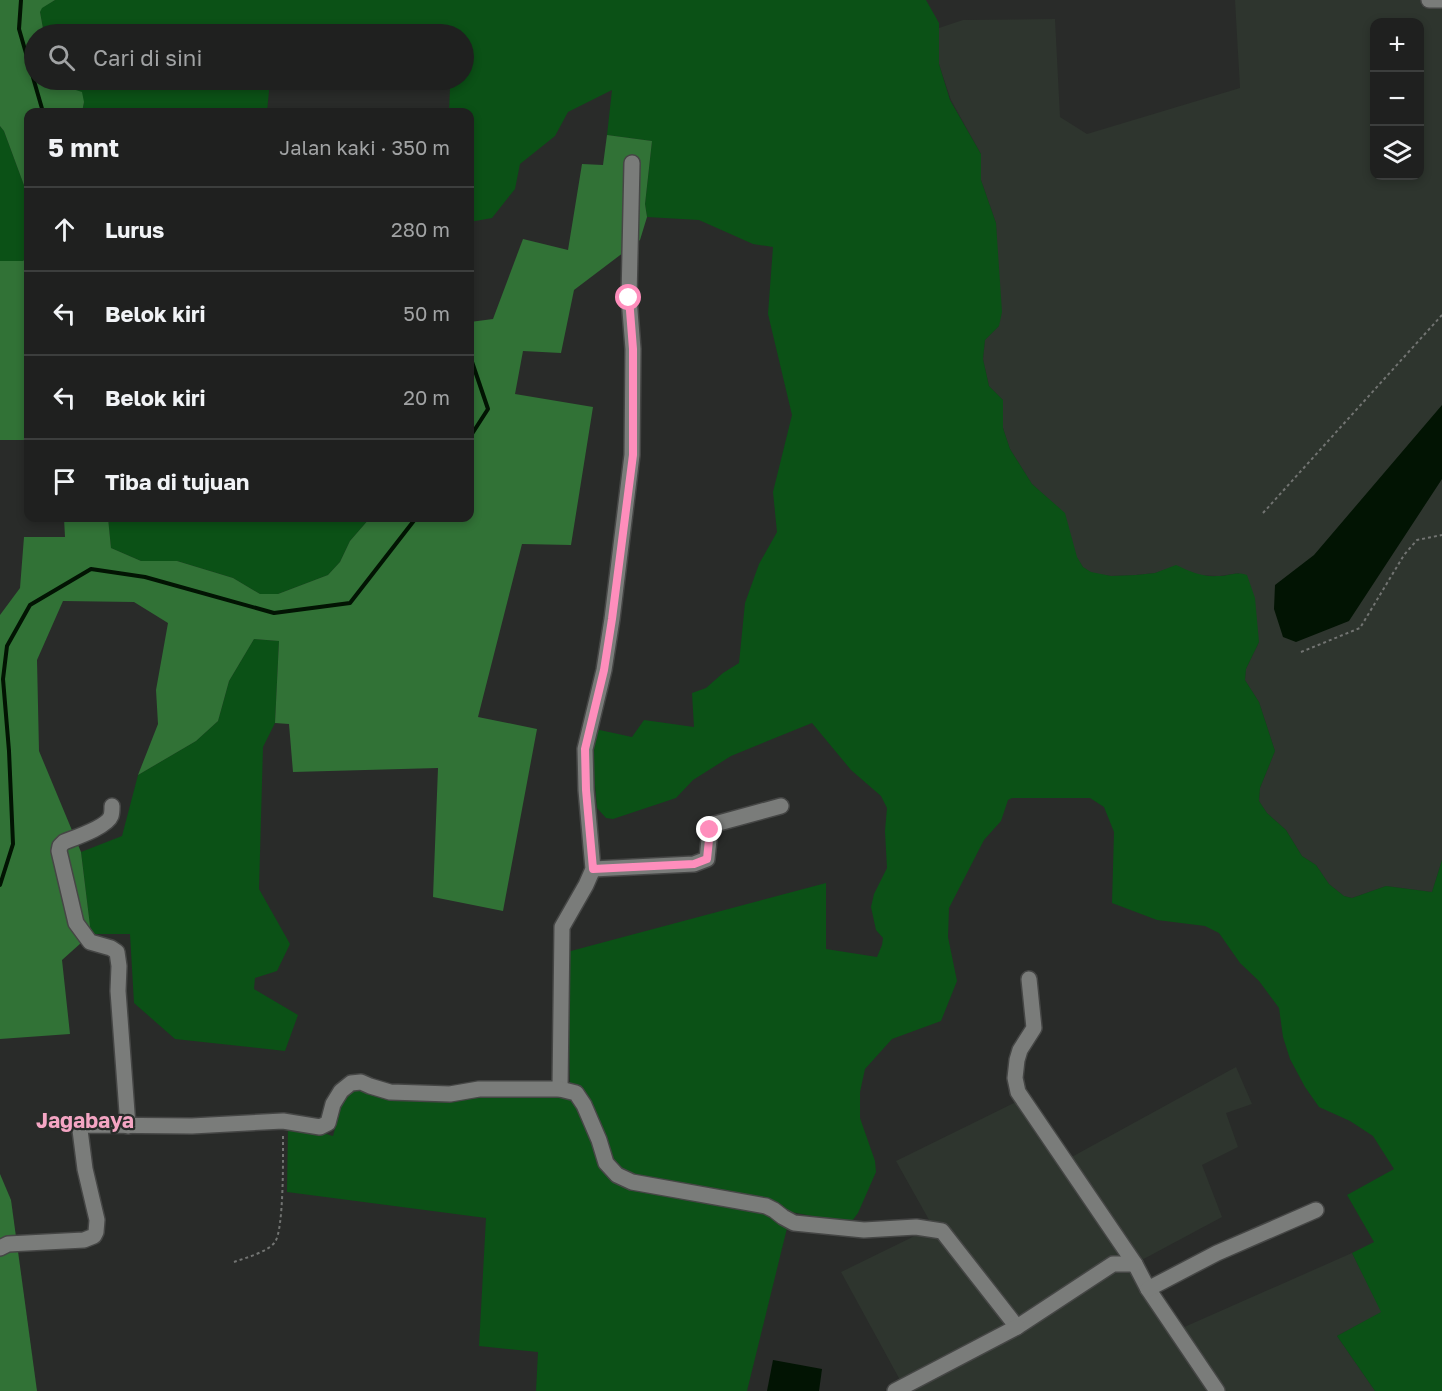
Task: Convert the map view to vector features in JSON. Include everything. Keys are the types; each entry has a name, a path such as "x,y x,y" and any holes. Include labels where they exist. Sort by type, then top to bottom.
{"street":[{"path":"1429,0 1442,0"},
{"path":"560,1089 562,927 593,869 585,749 604,670 633,455 633,349 629,298 633,163"},
{"path":"112,806 111,817 108,820 99,827 64,842 59,851 76,923 90,942 117,952 128,1126"},
{"path":"593,869 694,864 707,859 710,830 715,824 781,806"},
{"path":"1029,979 1034,1028 1020,1050 1017,1060 1015,1078 1018,1092 1135,1264 1148,1289 1217,1391"},
{"path":"4,1246 84,1240 96,1232 97,1221 85,1169 80,1130 88,1125 192,1126 283,1121 320,1127 328,1123 333,1104 341,1091 351,1083 361,1082 390,1092 450,1094 479,1089 560,1089 576,1093 584,1105 606,1163 617,1175 632,1182 766,1206 794,1222 864,1230 916,1227 942,1231 1017,1327"},
{"path":"1148,1289 1217,1253 1316,1210"},
{"path":"895,1391 1017,1327 1113,1264 1135,1264"}],"path":[{"path":"1263,513 1442,315"},
{"path":"1301,652 1360,628 1404,555 1417,540 1442,535"},
{"path":"234,1262 263,1251 275,1242 280,1221 283,1121"}],"shaded area":[{"path":"1235,0 1442,0 1442,860 1432,892 1386,886 1352,898 1344,896 1329,884 1316,865 1302,856 1286,830 1267,813 1259,801 1260,788 1275,751 1259,702 1245,680 1246,669 1259,642 1239,573 1219,576 1197,575 1176,566 1155,573 1136,575 1111,576 1091,573 1076,557 1064,513 1032,484 1010,449 1003,428 1003,400 989,386 983,359 985,340 999,326 996,223 981,180 981,154 951,100 939,64 939,28 963,20 1055,19 1060,117 1087,134 1240,88"},
{"path":"1442,405 1442,479 1349,621 1296,642 1283,637 1274,609 1275,585 1314,555"},
{"path":"1236,1067 1252,1104 1226,1113 1238,1147 1202,1165 1222,1217 1138,1262 1182,1328 1352,1253 1382,1312 1337,1336 1375,1391 906,1391 841,1272 933,1227 896,1161 1026,1097 1068,1159"},
{"path":"773,1360 822,1369 819,1391 767,1391"}],"green space":[{"path":"0,0 55,0 42,8 40,12 42,24 24,24 24,90 76,90 82,92 83,108 24,108 24,185 4,131 0,126"},
{"path":"55,0 926,0 939,23 939,64 950,100 981,154 981,180 996,223 1002,312 999,326 985,340 983,359 989,386 1003,400 1003,428 1010,449 1032,484 1065,513 1077,557 1083,567 1091,572 1111,576 1136,575 1155,573 1176,565 1207,576 1239,573 1247,575 1255,598 1259,642 1246,669 1245,680 1259,702 1275,751 1260,788 1259,801 1267,813 1286,830 1302,856 1316,865 1329,884 1344,896 1352,898 1386,886 1432,892 1442,860 1442,1391 1375,1391 1337,1336 1381,1312 1352,1253 1374,1242 1347,1195 1394,1169 1373,1136 1350,1121 1319,1107 1290,1059 1283,1037 1279,1008 1259,981 1240,963 1219,933 1205,926 1157,920 1112,903 1114,832 1104,807 1090,798 1012,798 1008,800 1001,821 984,840 949,908 948,937 957,981 941,1021 892,1039 865,1069 860,1092 860,1118 875,1161 876,1172 858,1213 852,1221 844,1222 791,1212 747,1391 536,1391 538,1352 479,1346 486,1218 287,1192 288,1126 298,1126 333,1136 343,1099 358,1084 385,1093 570,1087 567,952 826,883 826,949 877,957 883,938 876,930 871,907 874,894 887,868 885,831 887,808 881,796 851,770 812,723 731,756 693,780 676,798 613,819 606,818 597,808 593,762 595,729 632,737 644,720 694,727 692,693 706,688 739,663 745,603 759,564 777,532 773,492 792,415 768,314 773,247 753,244 699,220 647,217 645,204 652,141 607,135 612,90 568,112 555,136 520,164 515,189 492,218 474,221 474,108 449,108 450,90 474,90 474,24 42,24 41,8"},
{"path":"67,90 269,90 267,108 83,108 84,102"},
{"path":"0,126 4,131 24,185 24,260 0,261"},
{"path":"607,135 652,141 645,204 647,217 640,240 574,290 561,353 523,351 515,394 593,407 571,545 522,544 478,717 537,729 503,911 433,897 438,768 293,772 289,724 275,723 279,641 254,639 229,681 218,721 196,741 138,775 158,724 156,690 168,623 134,602 63,601 37,660 39,751 81,852 91,934 62,960 70,1034 0,1039 0,615 20,588 24,537 65,537 64,522 108,522 111,548 141,561 177,561 233,578 260,594 278,594 328,575 340,562 350,541 367,522 474,522 474,321 493,319 523,239 568,250 582,164 603,165"},
{"path":"0,261 23,261 24,440 0,440"},
{"path":"108,522 367,522 350,541 340,562 328,575 278,594 260,594 233,578 177,561 141,561 111,548"},
{"path":"254,639 279,641 275,723 263,747 259,889 290,944 277,971 255,978 254,989 298,1015 285,1051 175,1039 134,1003 130,934 91,934 81,852 122,836 138,775 196,741 218,721 229,681"},
{"path":"0,1174 11,1200 37,1391 0,1391"}],"waterway":[{"path":"21,0 19,29 24,46"},
{"path":"37,90 42,108"},
{"path":"474,368 488,409 474,431"},
{"path":"0,885 13,844 3,679 7,646 30,605 91,569 145,577 274,613 350,603 413,522"}],"district":[{"name":"Jagabaya","path":"85,1121"}],"route":[{"path":"629,298 633,349 633,455 604,670 585,749 593,869 694,864 707,859 710,830"}]}
